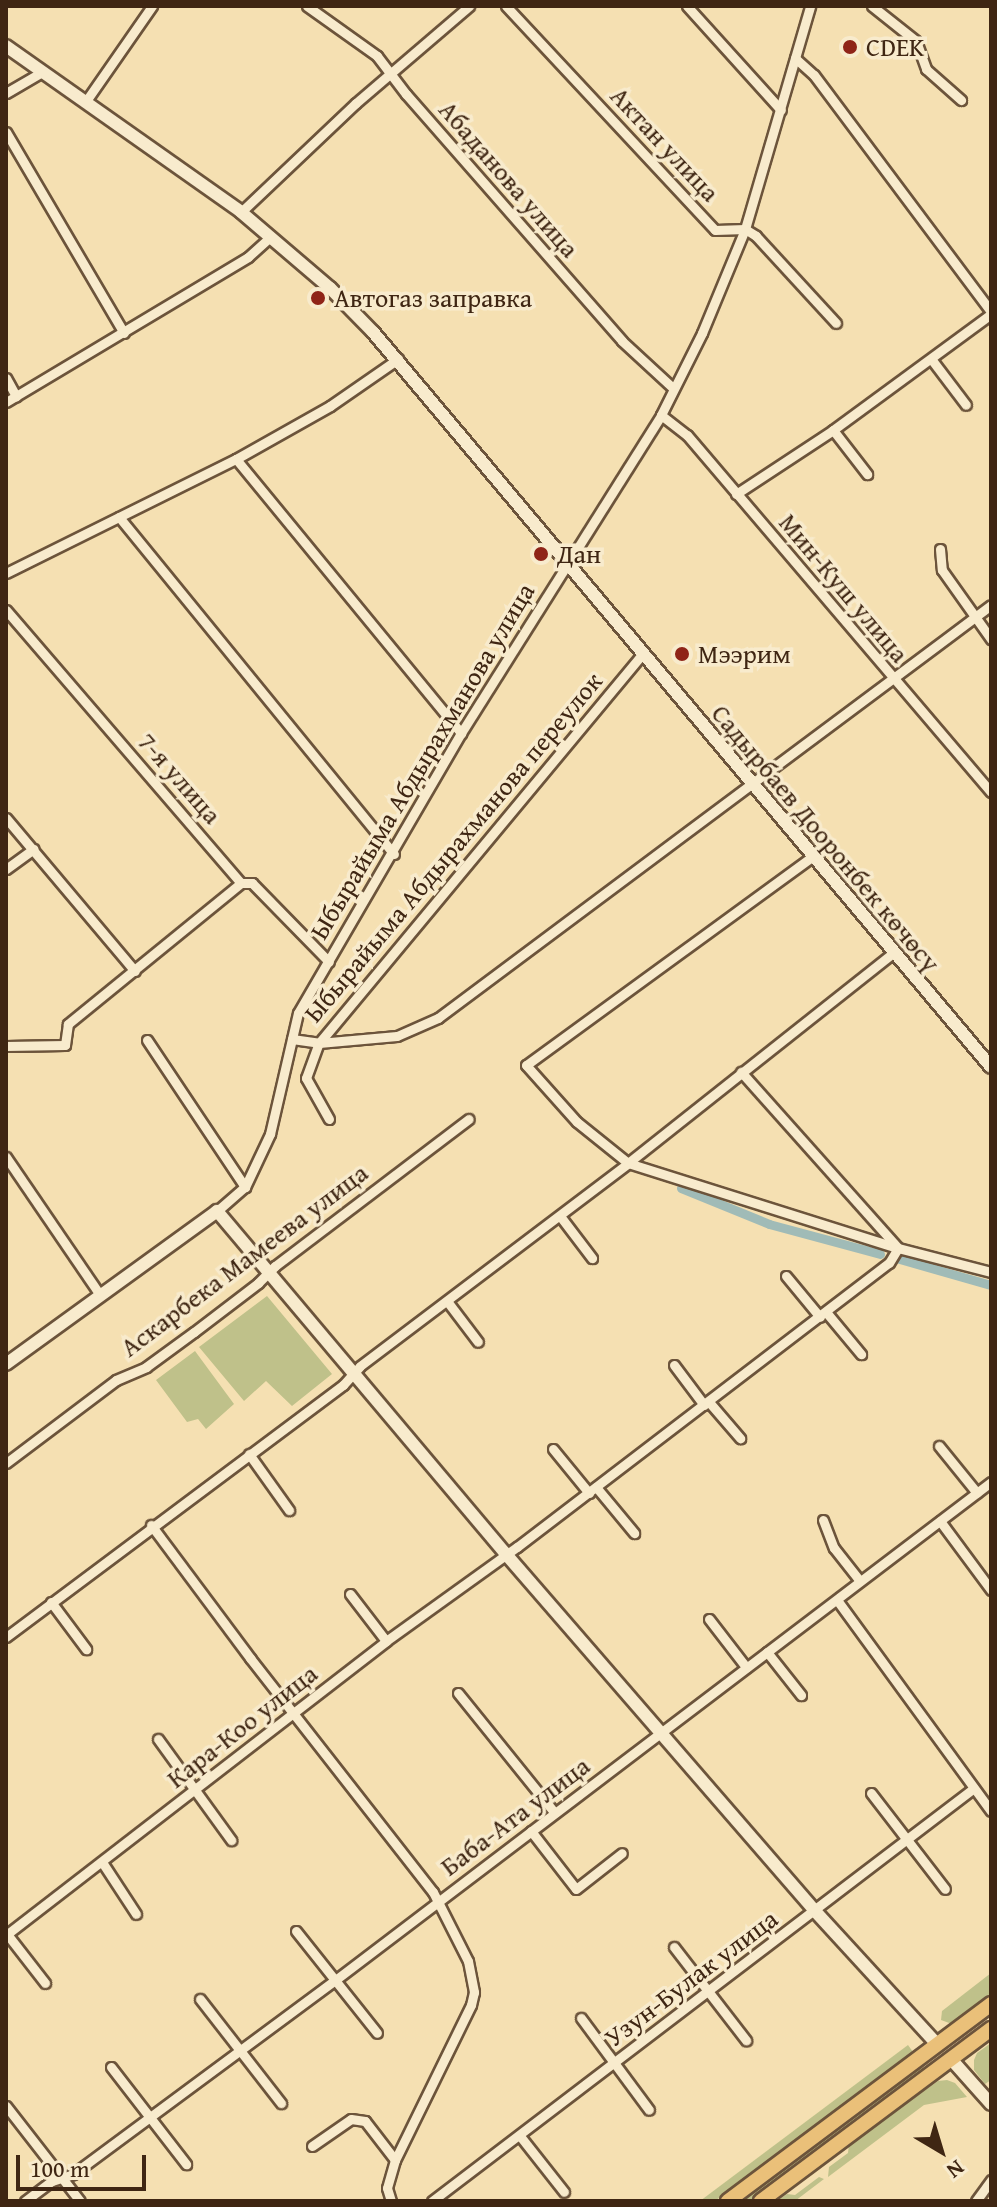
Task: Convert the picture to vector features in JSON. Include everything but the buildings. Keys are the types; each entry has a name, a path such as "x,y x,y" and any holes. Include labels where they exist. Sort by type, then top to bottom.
{"main road":[{"name":"Садырбаев Дооронбек көчөсү","path":"6,46 241,212 330,288 398,359 991,1067"},
{"path":"217,1211 352,1375 663,1731 815,1911 991,2104"},
{"name":"Ыбырайыма Абдырахманова улица","path":"6,1364 217,1211"},
{"path":"728,2201 991,2004"},
{"path":"761,2201 991,2029"}],"street":[{"path":"86,101 152,6"},
{"name":"Абаданова улица","path":"307,6 353,36 392,73 406,94 622,341 673,388"},
{"path":"241,212 469,6"},
{"name":"Актан улица","path":"506,6 715,230 745,229"},
{"path":"687,6 781,110"},
{"name":"Ыбырайыма Абдырахманова улица","path":"217,1211 245,1187 270,1134 298,1013 394,854 461,733 566,561 661,415 702,333 745,229 810,6"},
{"path":"872,6 916,41 926,69 961,100"},
{"path":"736,494 932,360 991,313 814,75 795,58"},
{"path":"6,93 42,72"},
{"path":"6,132 124,333"},
{"path":"745,229 836,323"},
{"path":"6,402 248,257 271,236"},
{"path":"6,573 236,459 330,406 398,359"},
{"path":"932,360 966,405"},
{"path":"6,378 16,396"},
{"name":"Мин-Куш улица","path":"661,415 687,435 991,792"},
{"path":"833,430 867,474"},
{"path":"236,459 461,733"},
{"path":"119,517 394,854"},
{"path":"940,549 942,570 991,639"},
{"path":"292,1039 319,1043 397,1036 438,1018 991,605"},
{"name":"7-я улица","path":"6,610 241,883 252,883 329,962"},
{"name":"Ыбырайыма Абдырахманова переулок","path":"329,1119 306,1078 319,1043 644,652"},
{"path":"6,818 135,971"},
{"path":"6,869 34,849"},
{"path":"813,856 526,1065 577,1122 628,1163 898,1248 991,1272"},
{"path":"6,1046 65,1045 68,1024 241,883"},
{"path":"6,1637 560,1216 893,953"},
{"path":"147,1040 245,1187"},
{"path":"741,1072 898,1248"},
{"name":"Аскарбека Мамеева улица","path":"6,1463 116,1380 146,1367 170,1350 469,1119"},
{"path":"6,1157 100,1295"},
{"path":"560,1216 592,1258"},
{"name":"Кара-Коо улица","path":"7,1934 386,1641 592,1490 823,1314 889,1263 898,1248"},
{"path":"786,1276 861,1354"},
{"path":"447,1301 478,1342"},
{"path":"674,1365 740,1438"},
{"path":"939,1446 977,1493"},
{"path":"553,1449 634,1533"},
{"path":"249,1454 289,1510"},
{"name":"Баба-Ата улица","path":"25,2201 52,2181 63,2179 241,2051 991,1482"},
{"path":"823,1520 834,1548 860,1581"},
{"path":"940,1521 991,1590"},
{"path":"151,1525 438,1902 468,1961 474,1992 395,2160 387,2188 391,2201"},
{"path":"350,1594 386,1641"},
{"path":"837,1600 991,1811"},
{"path":"51,1602 86,1649"},
{"path":"709,1619 746,1667"},
{"path":"767,1652 801,1695"},
{"path":"458,1693 555,1813"},
{"path":"158,1739 231,1840"},
{"name":"Узун-Булак улица","path":"432,2201 974,1788"},
{"path":"871,1793 945,1889"},
{"path":"531,1831 576,1889 622,1853"},
{"path":"102,1862 136,1914"},
{"path":"296,1931 377,2033"},
{"path":"7,1934 45,1983"},
{"path":"674,1947 746,2040"},
{"path":"200,1999 281,2103"},
{"path":"581,2018 649,2110"},
{"path":"111,2067 186,2164"},
{"path":"6,2106 80,2201"},
{"path":"312,2146 351,2119 365,2121 395,2160"},
{"path":"520,2136 564,2192"},
{"path":"976,2201 991,2180"}],"green space":[{"path":"267,1296 332,1374 292,1406 266,1381 244,1401 199,1347"},
{"path":"195,1351 234,1404 206,1429 198,1419 187,1422 156,1380"},
{"path":"991,1973 991,1995 952,2024 941,2020 942,2011"},
{"path":"991,2043 991,2080 985,2084 974,2070 974,2060 977,2053"},
{"path":"908,2045 913,2052 715,2201 700,2201"},
{"path":"922,2067 925,2070 750,2201 742,2201"},
{"path":"938,2081 955,2083 967,2097 924,2105 828,2177 829,2167 848,2153 849,2144"},
{"path":"819,2177 824,2179 795,2201 777,2201 787,2194 795,2195"}],"waterway":[{"path":"681,1188 769,1224 880,1254"},
{"path":"896,1258 991,1285"}],"place":[{"name":"CDEK","path":"850,47"},
{"name":"Автогаз заправка","path":"318,298"},
{"name":"Дан","path":"541,554"},
{"name":"Мээрим","path":"682,654"}]}
